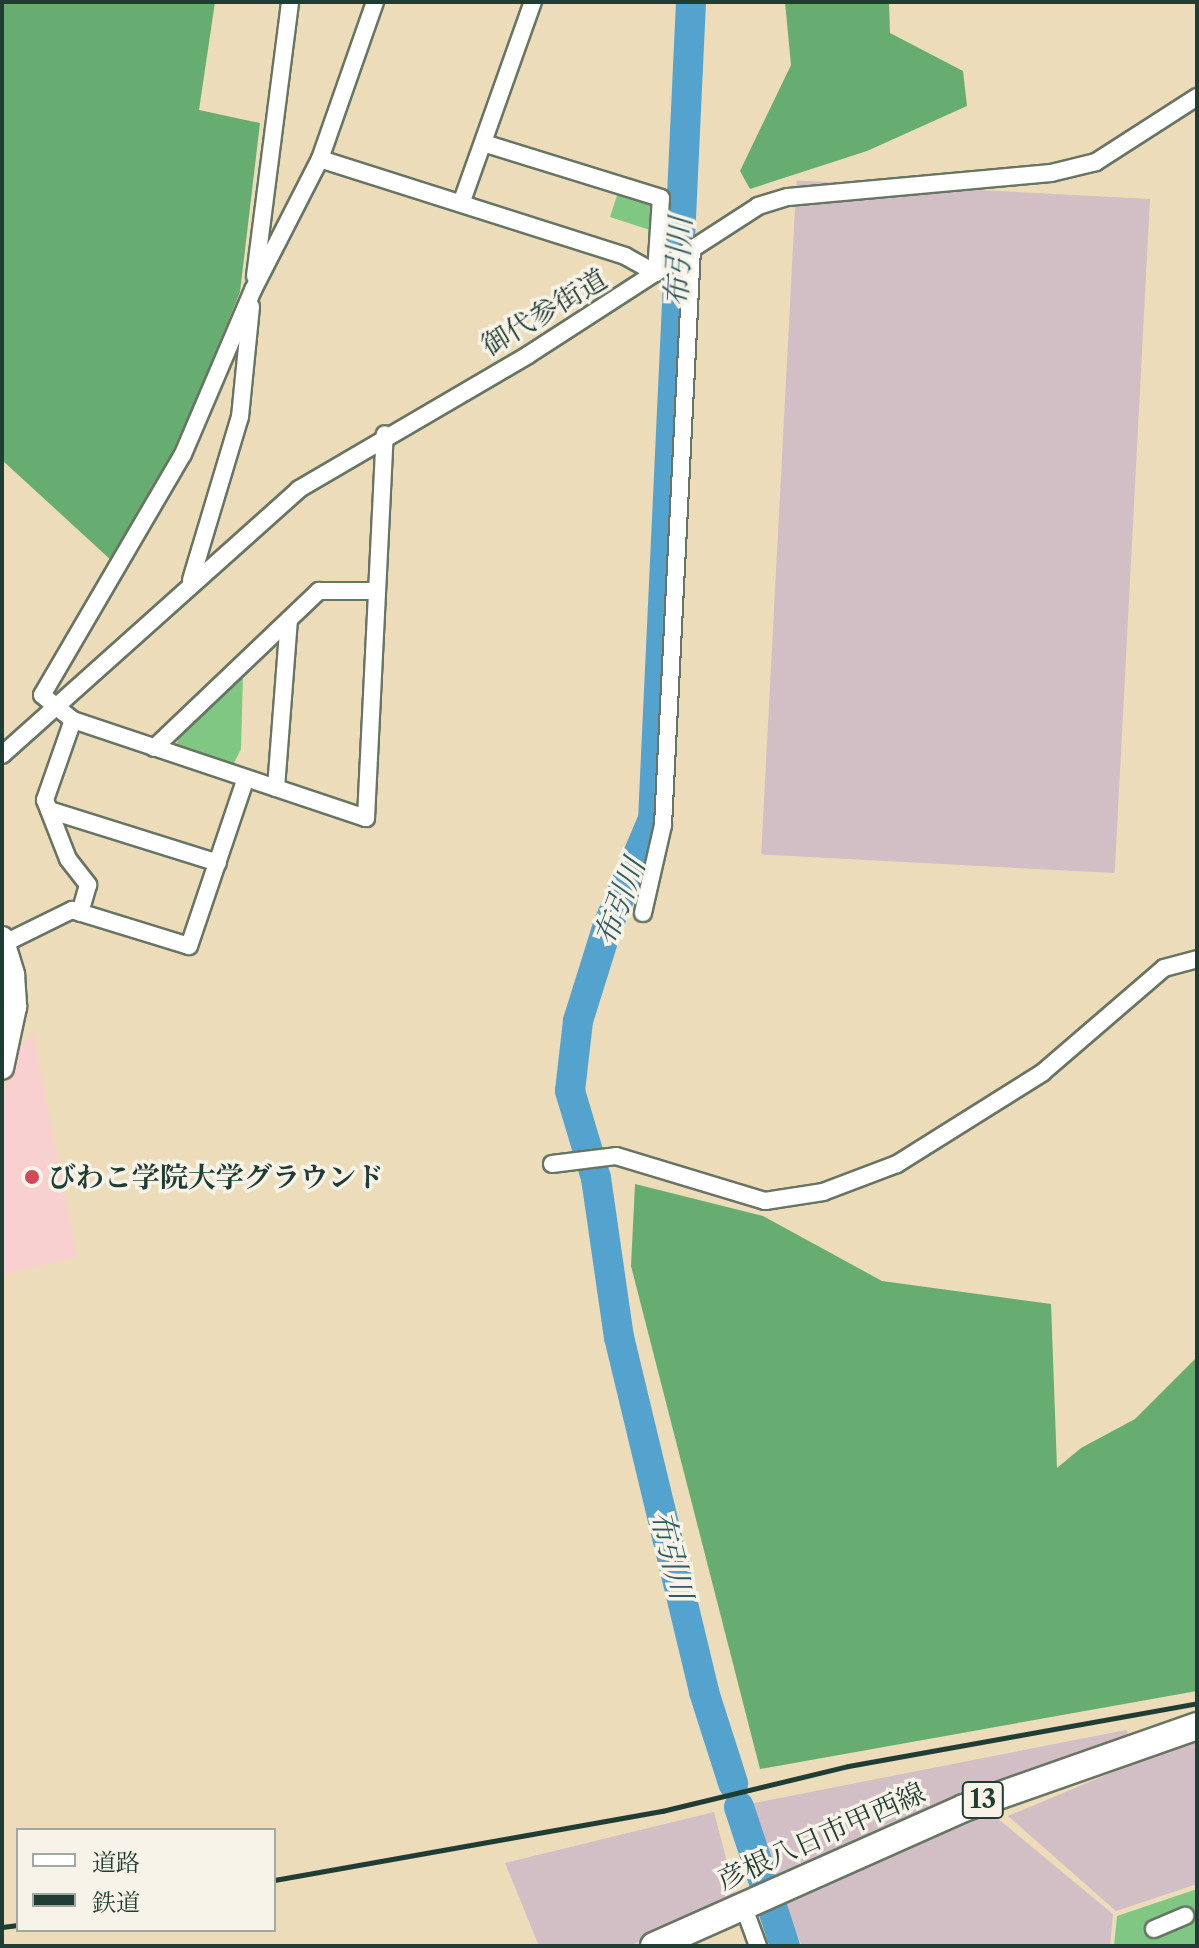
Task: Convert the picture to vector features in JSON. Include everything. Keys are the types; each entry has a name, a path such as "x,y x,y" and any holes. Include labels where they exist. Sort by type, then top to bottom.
{"main road":[{"name":"彦根八日市甲西線","path":"654,1946 964,1808 1197,1726"}],"street":[{"path":"190,581 240,417 290,2"},
{"path":"375,2 320,159 253,290 183,454 42,695 52,707 73,720 366,818 374,591 385,434"},
{"path":"462,201 533,2"},
{"name":"御代参街道","path":"2,755 190,581 299,489 385,434 528,355 758,206 788,197 1051,173 1096,162 1197,97"},
{"path":"320,159 462,201 661,269 661,198 483,143"},
{"path":"643,913 663,825 689,250"},
{"path":"154,748 319,591 374,591"},
{"path":"276,788 289,619"},
{"path":"73,720 45,800 68,859 88,885 80,913"},
{"path":"2,1068 15,1007 3,940 72,910 189,946 246,778"},
{"path":"49,810 218,863"},
{"path":"552,1164 607,1157 765,1201 823,1192 897,1164 1042,1073 1164,968 1197,959"},
{"path":"746,1904 758,1946"},
{"path":"1154,1929 1185,1916"}],"shaded area":[{"path":"796,180 1150,199 1115,873 761,855"},
{"name":"びわこ学院大学グラウンド","path":"33,1033 77,1257 2,1275 2,1098 21,1045"},
{"path":"1126,1730 1132,1740 773,1883 749,1804"},
{"path":"1197,1743 1197,1884 1116,1911 1008,1816 1166,1750"},
{"path":"714,1812 736,1897 629,1946 539,1946 505,1863"},
{"path":"991,1813 1113,1914 1110,1946 802,1946 784,1902"}],"green space":[{"path":"2,2 215,2 199,110 260,123 240,292 177,448 112,561 2,460"},
{"path":"785,2 889,2 890,33 963,71 967,106 867,151 750,189 740,171 791,65"},
{"path":"619,189 646,198 653,207 650,230 610,217"},
{"path":"243,675 241,749 233,765 175,747 181,734"},
{"path":"635,1184 763,1216 882,1281 1051,1304 1057,1468 1081,1448 1135,1419 1197,1357 1197,1691 760,1769 631,1266"},
{"path":"1197,1889 1197,1946 1114,1946 1117,1916"}],"waterway":[{"name":"布引川","path":"691,2 653,819 608,925 578,1021 570,1091 596,1178 619,1337 704,1692 733,1783"},
{"name":"布引川","path":"739,1807 785,1946"}],"railway":[{"path":"276,1880 662,1811 848,1766 1197,1703"},
{"path":"2,1927 16,1925"}],"place":[{"name":"びわこ学院大学グラウンド","path":"32,1177"}]}
